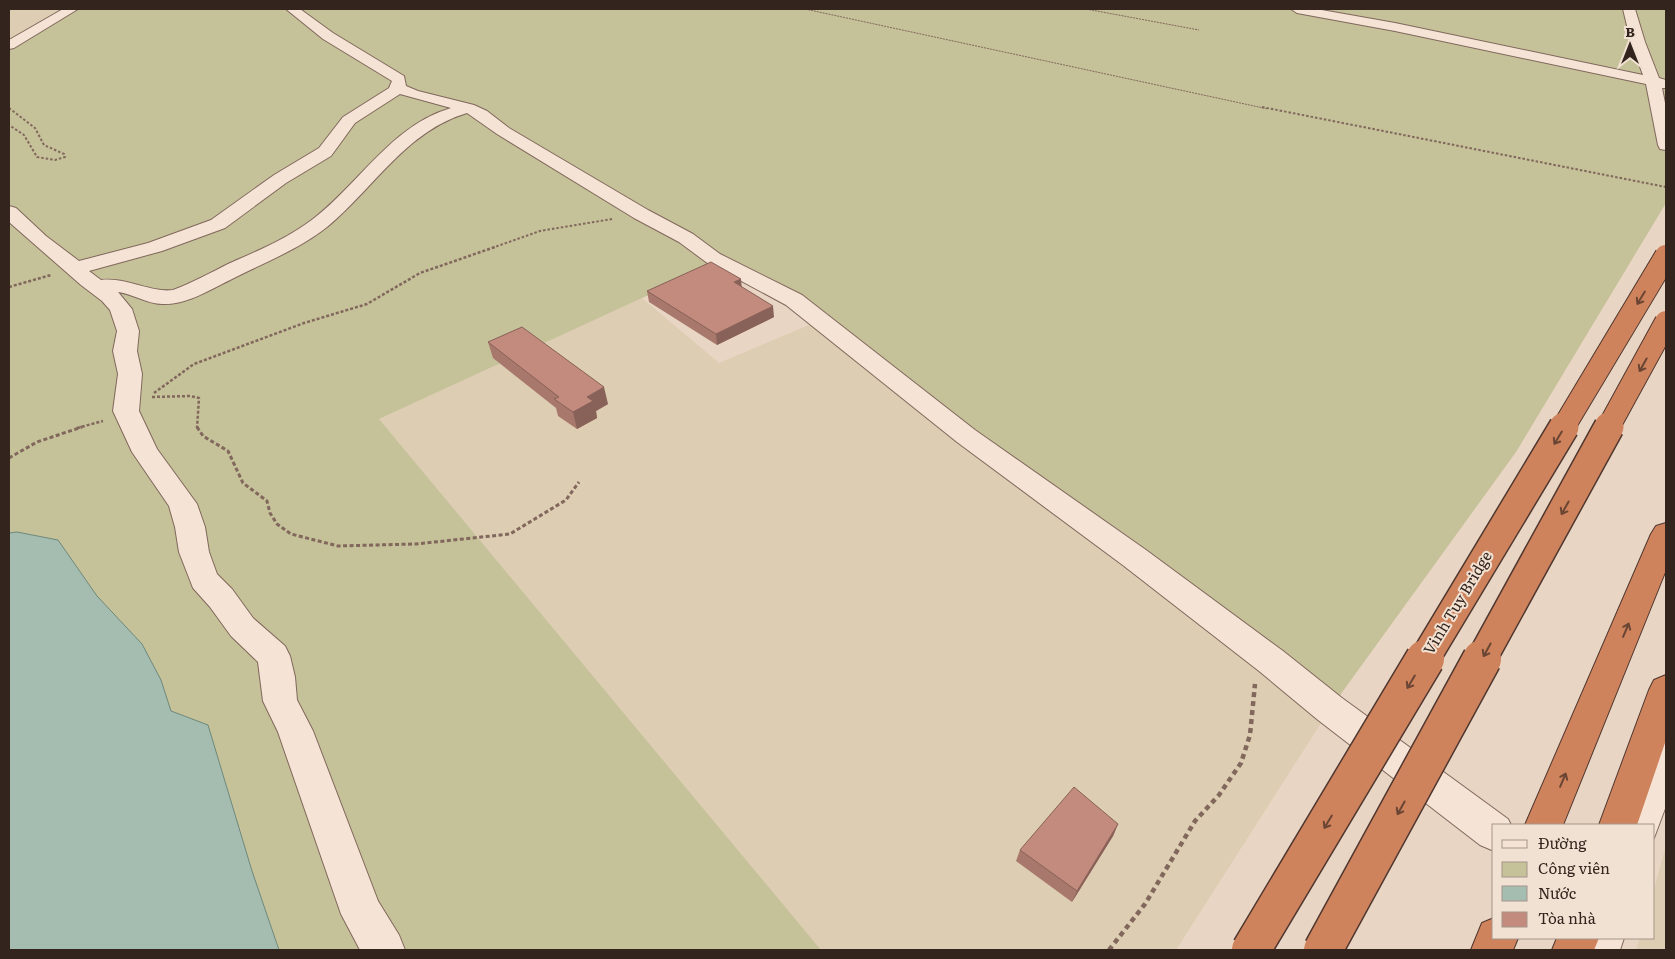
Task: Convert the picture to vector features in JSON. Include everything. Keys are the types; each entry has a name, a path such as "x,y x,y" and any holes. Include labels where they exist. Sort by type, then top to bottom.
{"highway":[{"name":"Vinh Tuy Bridge","path":"1251,950 1666,256"},
{"path":"1323,950 1666,322"},
{"path":"1544,824 1666,534"},
{"path":"1618,824 1666,690"}],"lane":[{"path":"9,44 72,9"},
{"path":"75,268 155,248 218,224 280,179 325,152 349,120 400,84 399,79 328,36 292,9"},
{"path":"1297,9 1397,25 1660,82"},
{"path":"1629,9 1638,42 1660,82 1666,145"},
{"path":"397,87 413,94 469,108 641,214 686,238 713,258 794,300 966,436 1128,552 1271,661 1330,709 1492,830"},
{"path":"99,287 113,285 126,287 162,298 177,296 268,256 320,223 336,209 365,177 428,122 445,114 469,108"},
{"path":"9,212 88,281 110,296 121,308 128,331 125,351 130,374 126,410 145,452 183,504 190,527 194,552 204,580 221,598 242,627 273,656 278,677 280,700 294,731 362,914 384,950"},
{"path":"1641,824 1666,750"}],"path":[{"path":"805,9 1108,76 1506,157 1666,187"},
{"path":"1086,9 1199,30"},
{"path":"9,108 35,128 44,145 64,154 65,157 55,160 43,159 37,156 24,135 9,125"},
{"path":"579,482 566,500 510,534 424,544 338,546 291,534 277,524 270,513 267,501 243,483 228,451 204,436 197,428 200,398 149,397 194,364 304,323 367,304 420,273 540,231 641,214"},
{"path":"9,287 75,268"},
{"path":"9,458 37,442 68,430 108,420 126,410"},
{"path":"1109,950 1145,904 1195,821 1219,794 1241,763 1250,735 1254,685 1271,661"}],"shaded area":[{"path":"9,9 70,9 9,45"},
{"path":"642,298 719,363 821,320 1330,709 1176,950 821,950 379,419"},
{"path":"1666,846 1666,950 1636,950 1640,939 1655,939 1655,885"}],"green space":[{"path":"72,9 1666,9 1666,203 1516,452 1330,709 794,300 727,263 642,298 379,419 821,950 9,950 9,45"}],"water":[{"path":"17,532 58,540 97,596 142,644 161,680 171,711 208,725 252,871 279,950 9,950 9,533"}],"building":[{"path":"711,262 741,279 734,282 773,306 716,334 647,291"},
{"path":"522,327 604,387 587,397 593,401 573,412 554,399 559,397 488,342"},
{"path":"1074,787 1118,824 1077,891 1020,850"}]}
